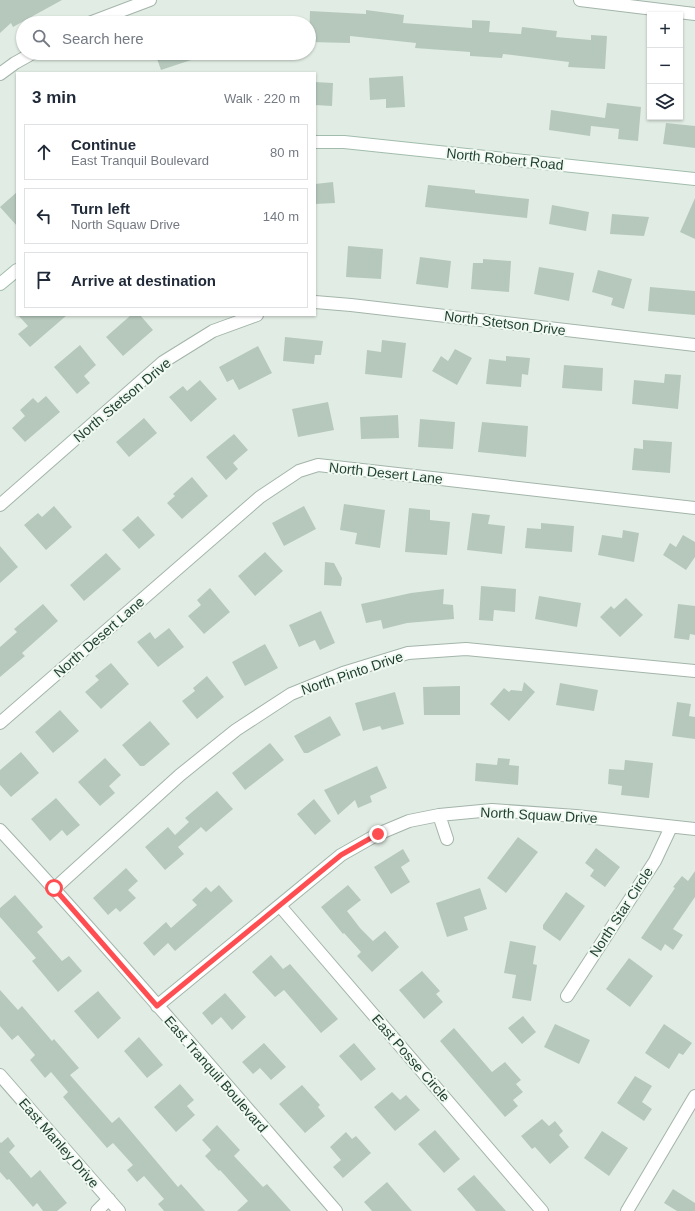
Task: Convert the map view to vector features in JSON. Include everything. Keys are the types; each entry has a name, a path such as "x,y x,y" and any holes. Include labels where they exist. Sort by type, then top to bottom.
{"street":[{"path":"108,16 150,0"},
{"path":"580,0 695,14"},
{"path":"0,74 20,60"},
{"name":"North Robert Road","path":"316,142 344,142 695,179"},
{"path":"0,284 16,271"},
{"name":"North Stetson Drive","path":"316,302 695,345"},
{"name":"North Stetson Drive","path":"0,506 163,362 213,331 254,316"},
{"name":"North Desert Lane","path":"0,724 260,496 300,471 318,465 695,508"},
{"name":"North Pinto Drive","path":"54,888 180,775 236,730 292,694 343,673 408,653 466,649 695,671"},
{"name":"North Squaw Drive","path":"157,1006 341,855 378,834 409,821 439,815 492,810 576,816 695,829"},
{"path":"439,815 447,839"},
{"name":"North Star Circle","path":"567,996 655,861 671,827"},
{"name":"East Tranquil Boulevard","path":"0,830 54,888 336,1211"},
{"name":"East Posse Circle","path":"280,906 542,1211"},
{"name":"East Manley Drive","path":"0,1075 119,1211"},
{"path":"627,1211 695,1096"},
{"path":"96,1211 109,1200"}],"building":[{"path":"0,0 62,0 33,16 16,16 16,25 13,27 11,23 0,33"},
{"path":"366,10 404,15 403,23 472,28 472,20 490,21 489,32 521,34 522,27 557,31 556,37 591,40 591,35 607,36 605,69 568,67 569,62 503,54 502,58 470,56 470,52 415,48 416,43 350,36 350,43 316,42 316,16 310,16 310,11 366,14"},
{"path":"157,60 191,60 161,70"},
{"path":"403,76 405,107 386,108 386,99 370,100 369,78"},
{"path":"316,82 333,83 332,106 316,105"},
{"path":"607,103 641,107 638,141 618,139 619,129 591,126 590,136 549,130 551,110 605,118"},
{"path":"666,123 695,126 695,148 663,144"},
{"path":"333,182 335,203 316,204 316,184"},
{"path":"428,185 475,190 475,193 529,199 527,218 425,207"},
{"path":"16,193 16,225 0,207"},
{"path":"695,198 695,239 680,232"},
{"path":"552,205 589,212 586,231 549,224"},
{"path":"612,214 649,217 644,236 610,234"},
{"path":"348,246 383,249 381,279 346,277"},
{"path":"420,257 451,261 448,288 416,284"},
{"path":"483,259 511,261 509,292 471,289 473,263 483,263"},
{"path":"539,267 574,273 569,301 534,294"},
{"path":"598,270 632,279 624,309 611,305 613,298 592,292"},
{"path":"650,287 695,291 695,315 648,311"},
{"path":"19,316 66,316 30,347 18,334 28,326"},
{"path":"130,316 141,316 153,330 123,356 106,337"},
{"path":"285,337 323,341 321,355 315,355 314,364 283,361"},
{"path":"382,340 406,343 402,378 365,374 367,350 381,352"},
{"path":"80,345 96,365 84,376 90,383 77,394 54,367"},
{"path":"258,346 272,373 239,390 233,379 227,382 219,367"},
{"path":"455,349 472,358 457,385 432,371 441,356 448,361"},
{"path":"506,356 530,358 528,375 522,374 521,387 486,384 489,359 506,361"},
{"path":"564,365 603,368 602,391 562,388"},
{"path":"665,374 681,375 678,409 632,404 634,380 664,383"},
{"path":"200,380 217,399 191,422 169,397 183,386 187,391"},
{"path":"46,396 60,412 25,442 12,428 25,416 20,410 33,398 38,403"},
{"path":"328,402 334,430 298,437 292,409"},
{"path":"398,415 399,438 361,439 360,417"},
{"path":"144,418 157,433 129,457 116,442"},
{"path":"420,419 455,422 453,449 418,447"},
{"path":"482,422 528,426 526,457 478,452"},
{"path":"234,434 248,450 233,463 238,469 226,480 206,457"},
{"path":"643,440 672,442 670,473 632,470 634,448 643,449"},
{"path":"192,477 208,496 182,519 167,503 175,496 173,494"},
{"path":"344,504 385,510 380,548 355,544 357,533 340,530"},
{"path":"54,506 72,527 46,550 24,525 38,513 42,517"},
{"path":"304,506 316,529 284,546 272,523"},
{"path":"409,508 430,510 430,520 450,522 447,555 405,552"},
{"path":"472,513 490,515 488,524 505,526 502,554 467,550"},
{"path":"138,516 155,535 139,549 122,530"},
{"path":"541,523 574,526 572,552 525,548 527,528 541,529"},
{"path":"623,530 639,533 634,562 598,555 602,535 622,538"},
{"path":"683,535 695,542 695,557 686,570 663,555 670,543 676,547"},
{"path":"0,546 18,567 0,583"},
{"path":"265,552 283,571 255,596 238,576"},
{"path":"106,553 121,569 84,601 70,585"},
{"path":"325,562 334,563 342,578 341,586 324,585"},
{"path":"481,586 516,589 515,612 494,610 493,621 479,620"},
{"path":"210,588 230,612 204,634 188,616 201,605 197,600"},
{"path":"444,589 443,604 453,605 454,619 407,623 383,629 381,620 366,623 361,604 411,593"},
{"path":"539,596 581,603 577,627 535,619"},
{"path":"626,598 643,615 620,637 600,617 611,606 614,609"},
{"path":"43,604 58,621 22,653 25,656 0,677 0,647 17,632 14,629"},
{"path":"678,604 695,606 695,635 690,634 689,640 674,638"},
{"path":"321,611 335,643 320,650 315,640 299,647 289,625"},
{"path":"169,628 184,647 158,667 137,642 150,632 155,639"},
{"path":"265,644 278,668 245,686 232,662"},
{"path":"111,663 129,684 101,709 85,692 99,680 95,676"},
{"path":"207,676 224,697 197,719 182,701 195,691 193,688"},
{"path":"524,682 535,692 509,721 490,704 504,688 509,692 511,690 522,691"},
{"path":"560,683 598,690 594,711 556,705"},
{"path":"460,686 460,715 424,715 423,687"},
{"path":"395,692 404,724 382,730 380,726 363,731 355,703"},
{"path":"677,702 691,704 689,716 695,717 695,739 672,736"},
{"path":"60,710 79,731 53,753 35,732"},
{"path":"330,716 341,735 308,753 304,753 294,736"},
{"path":"150,721 170,744 144,766 140,766 122,745"},
{"path":"270,743 284,760 245,790 232,773"},
{"path":"21,752 39,773 11,797 0,785 0,770"},
{"path":"105,758 121,775 109,786 115,793 100,806 78,782"},
{"path":"498,758 510,759 509,765 519,766 518,785 475,781 476,763 497,765"},
{"path":"625,760 653,763 649,798 621,795 622,786 608,784 609,769 624,770"},
{"path":"377,766 387,788 370,796 372,802 358,808 355,800 338,815 324,790"},
{"path":"217,791 233,809 206,832 201,827 178,847 184,854 165,870 145,847 168,827 175,835 189,822 185,818"},
{"path":"56,798 80,825 67,836 62,830 50,841 31,819"},
{"path":"314,799 331,821 315,835 297,814"},
{"path":"518,837 538,852 506,893 487,878"},
{"path":"596,848 620,867 605,887 590,876 594,870 585,863"},
{"path":"403,849 410,861 401,867 410,882 391,894 374,867"},
{"path":"126,868 138,881 128,890 136,898 120,912 116,908 108,915 93,898"},
{"path":"695,871 695,897 673,929 683,935 673,950 665,944 661,951 641,938 675,888 673,887 682,876 688,881"},
{"path":"219,885 233,901 175,951 168,943 154,956 143,943 166,922 171,928 197,905 192,900 206,887 211,892"},
{"path":"348,885 361,900 347,911 360,928 373,941 385,931 399,947 372,972 357,956 361,952 344,933 343,934 321,907"},
{"path":"480,888 487,909 464,917 468,930 447,937 436,903"},
{"path":"566,892 585,906 560,941 543,929 543,925"},
{"path":"15,895 43,927 37,932 62,961 69,956 82,971 58,992 32,961 36,958 0,917 0,908"},
{"path":"510,941 536,946 533,964 537,965 531,1001 512,998 516,975 504,973"},
{"path":"271,955 283,969 290,964 338,1019 321,1033 284,990 275,997 252,972"},
{"path":"629,958 653,976 630,1007 606,989"},
{"path":"422,971 440,991 436,994 443,1002 424,1019 399,990"},
{"path":"0,990 18,1010 22,1006 52,1041 54,1039 79,1068 70,1075 112,1123 119,1117 178,1187 181,1184 205,1211 164,1211 158,1204 164,1199 144,1176 137,1182 127,1170 133,1165 113,1143 107,1148 63,1097 68,1092 51,1072 45,1078 30,1060 35,1055 18,1035 12,1040 0,1026"},
{"path":"98,991 121,1018 98,1039 74,1011"},
{"path":"225,993 246,1017 232,1030 221,1017 212,1025 202,1013"},
{"path":"523,1016 536,1032 522,1044 508,1028"},
{"path":"555,1024 590,1040 579,1064 544,1047"},
{"path":"664,1024 692,1043 683,1055 679,1053 669,1069 645,1053"},
{"path":"454,1028 492,1072 505,1062 521,1080 516,1084 523,1092 513,1100 518,1106 505,1117 440,1041"},
{"path":"139,1037 163,1065 147,1078 124,1051"},
{"path":"264,1043 286,1067 271,1080 260,1068 253,1074 242,1062"},
{"path":"354,1043 376,1069 361,1081 339,1056"},
{"path":"635,1076 652,1086 642,1102 652,1109 644,1121 617,1103"},
{"path":"180,1084 194,1100 187,1106 195,1115 176,1132 154,1107"},
{"path":"302,1085 320,1105 318,1107 325,1116 305,1133 279,1104"},
{"path":"392,1092 400,1100 406,1095 420,1110 395,1131 374,1107"},
{"path":"542,1119 549,1126 555,1121 563,1131 559,1135 569,1147 550,1164 535,1147 532,1149 521,1136"},
{"path":"217,1125 240,1150 234,1156 263,1187 267,1184 291,1211 237,1211 248,1201 205,1156 211,1150 202,1140"},
{"path":"435,1130 460,1159 444,1173 418,1144"},
{"path":"602,1131 628,1148 609,1176 584,1158"},
{"path":"346,1132 352,1139 356,1136 371,1153 343,1178 333,1167 341,1160 330,1147"},
{"path":"8,1137 15,1146 9,1152 31,1178 40,1170 67,1203 57,1211 43,1211 37,1203 33,1207 9,1179 7,1180 0,1172 0,1142 1,1143"},
{"path":"474,1175 506,1211 476,1211 457,1189"},
{"path":"387,1182 412,1211 372,1211 364,1202"},
{"path":"673,1189 695,1203 695,1211 677,1211 664,1203"}],"route":[{"path":"54,888 157,1006 341,855 378,834"}]}
